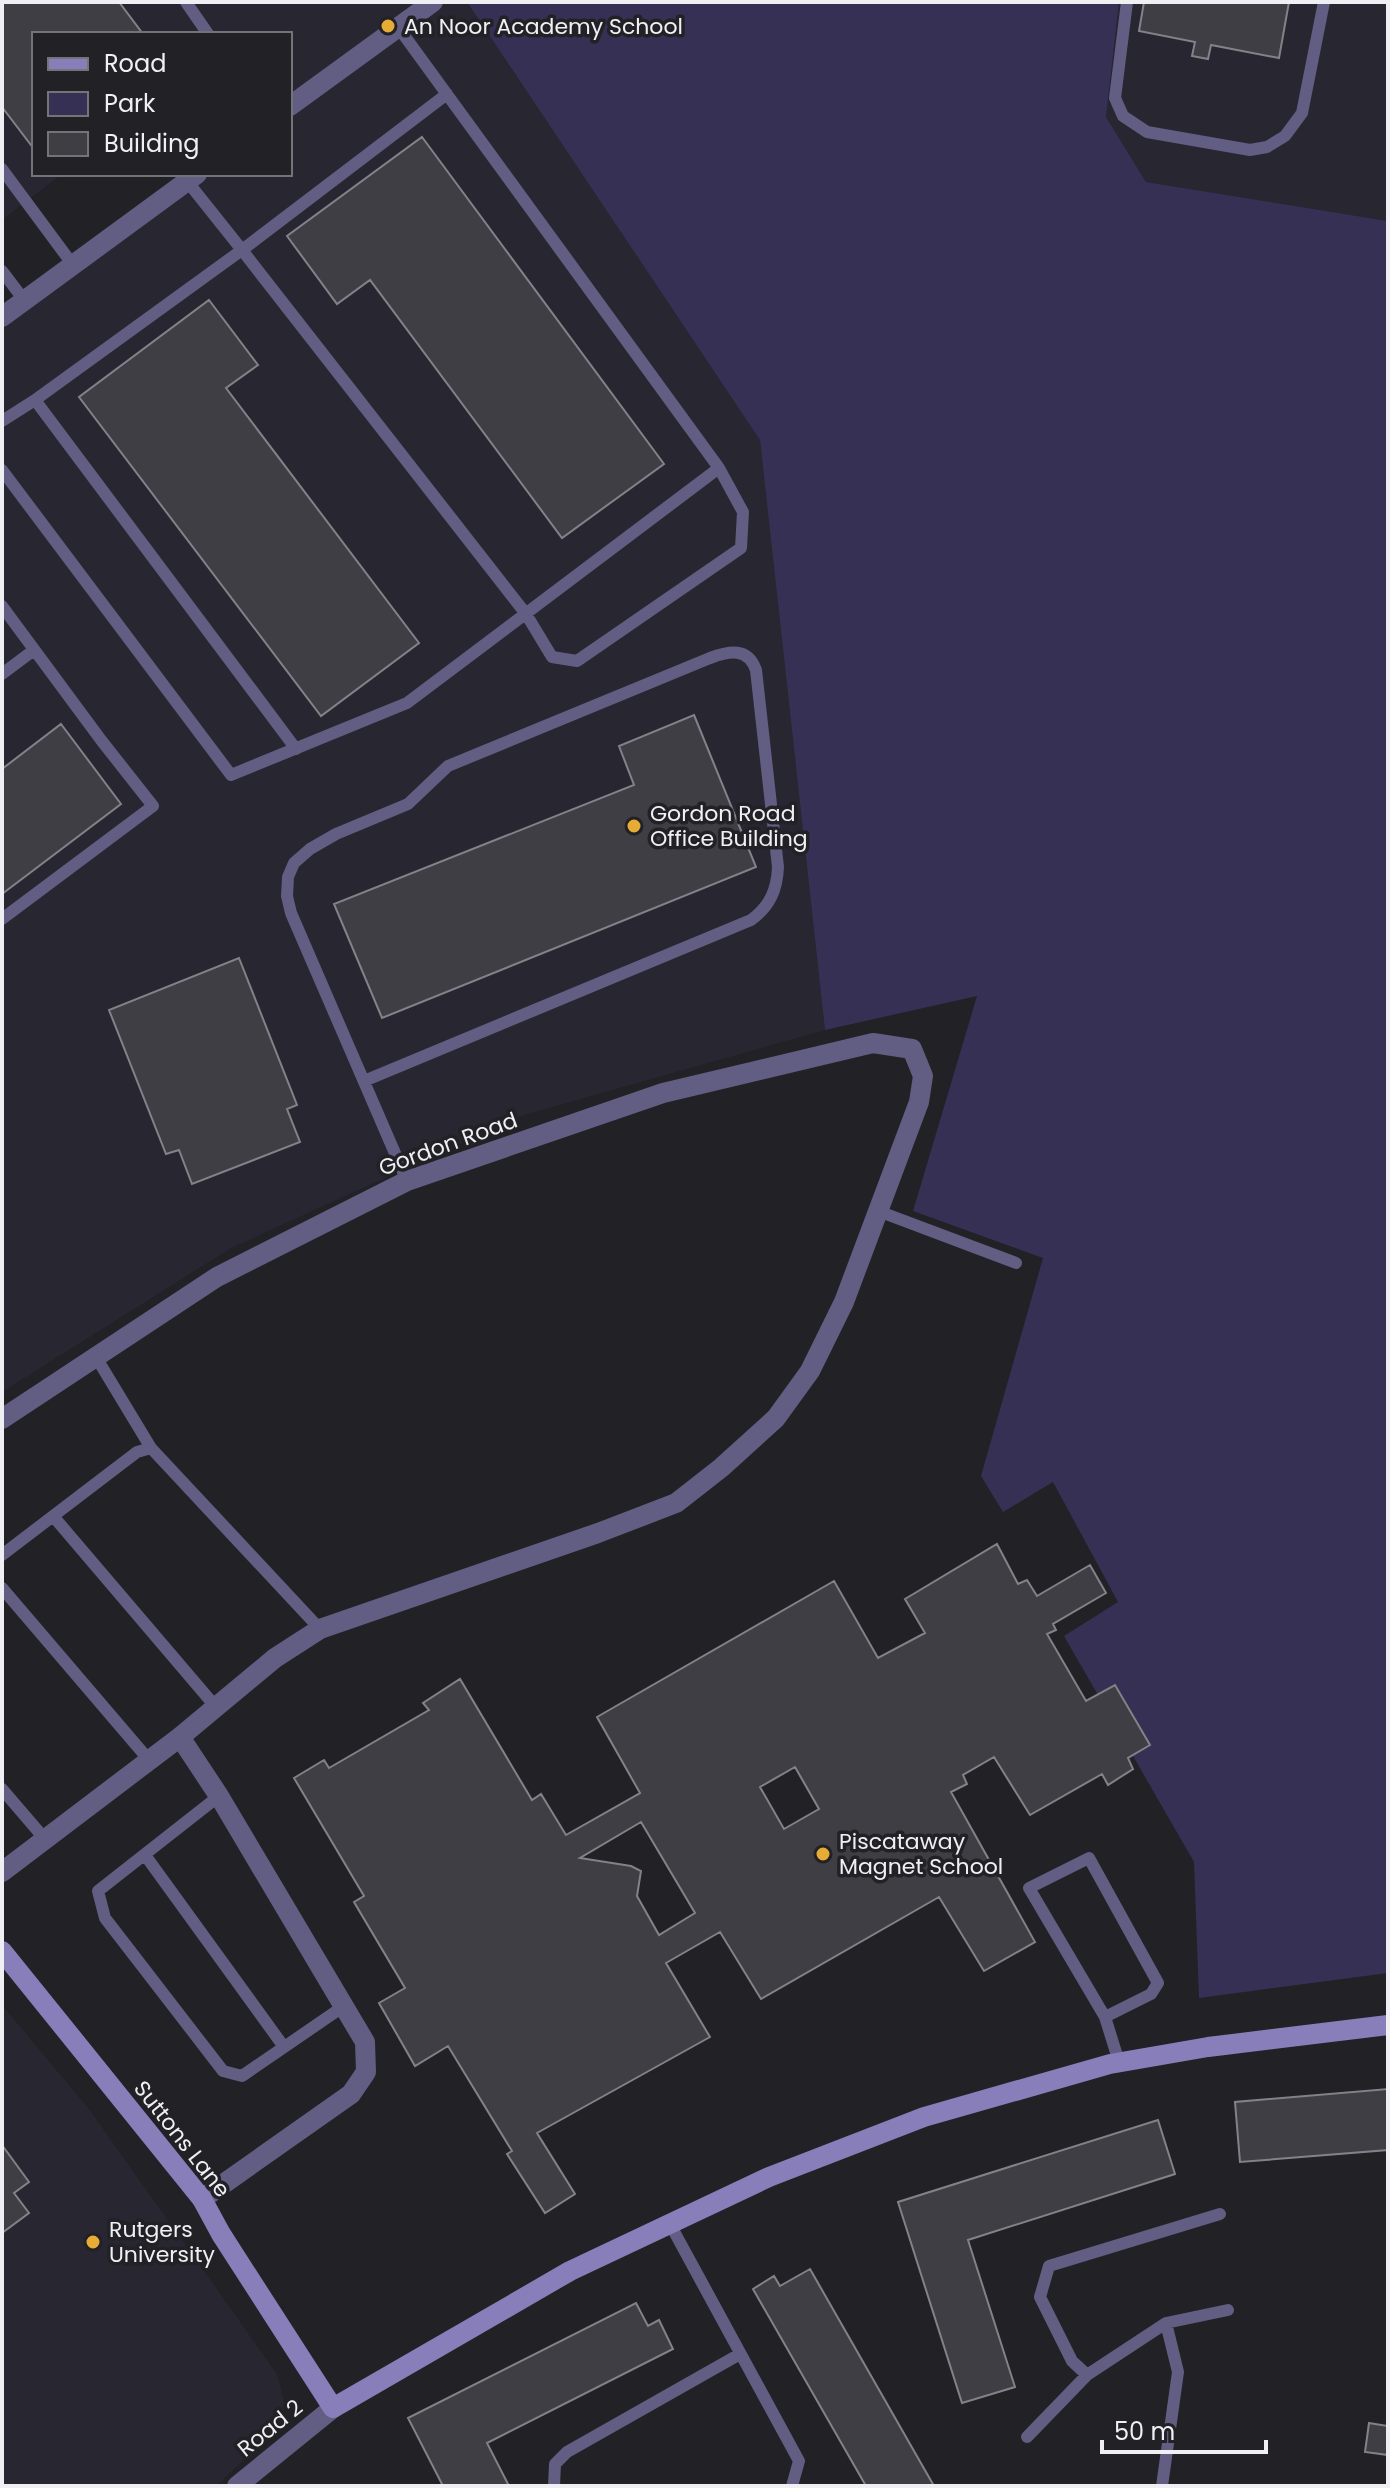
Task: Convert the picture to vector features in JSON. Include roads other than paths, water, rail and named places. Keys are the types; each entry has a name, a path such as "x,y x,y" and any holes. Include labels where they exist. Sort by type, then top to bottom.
{"street":[{"path":"292,105 433,2"},
{"path":"2,317 192,178"},
{"name":"Gordon Road","path":"2,1419 217,1277 407,1181 663,1093 873,1043 912,1049 923,1076 919,1102 878,1211"},
{"path":"2,1872 180,1737 275,1658 320,1629 676,1503 776,1418 810,1371 844,1302 878,1211"},
{"path":"180,1737 219,1796 365,2042 366,2072 351,2094 202,2199"},
{"name":"Suttons Lane","path":"2,1951 202,2199 221,2234 333,2408"},
{"path":"333,2408 570,2271 769,2177 924,2117 1119,2062 1208,2047 1388,2025"},
{"name":"Road 2","path":"237,2486 333,2408"}],"lane":[{"path":"186,2 207,32"},
{"path":"1127,2 1115,98 1123,116 1147,132 1250,150 1267,147 1285,136 1302,113 1324,2"},
{"path":"192,178 242,250 526,614 552,657 577,661 741,548 743,512 719,468 398,27"},
{"path":"2,421 242,250 447,94"},
{"path":"2,169 73,265"},
{"path":"2,271 24,300"},
{"path":"35,400 296,749"},
{"path":"2,470 231,775 407,703 719,468"},
{"path":"2,606 153,806 2,919"},
{"path":"2,674 34,650"},
{"path":"364,1081 751,920 761,913 777,885 778,867 753,660 743,653 728,652 710,658 448,766 408,804 336,834 310,849 294,863 287,886 291,913 407,1181"},
{"path":"878,1211 1016,1263"},
{"path":"96,1357 151,1448 320,1629"},
{"path":"2,1555 137,1452 151,1448"},
{"path":"53,1516 215,1706"},
{"path":"2,1588 149,1760"},
{"path":"2,1789 44,1838"},
{"path":"219,1796 98,1891 105,1918 223,2071 242,2076 344,2006"},
{"path":"145,1855 284,2047"},
{"path":"1105,2017 1151,1994 1158,1983 1089,1858 1029,1888 1105,2017 1119,2062"},
{"path":"1087,2375 1072,2361 1040,2297 1049,2266 1220,2214"},
{"path":"670,2224 799,2461 792,2486"},
{"path":"1027,2437 1087,2375 1166,2323 1228,2310"},
{"path":"1162,2486 1178,2372 1166,2323"},
{"path":"554,2486 555,2464 567,2452 740,2354"}],"place":[{"name":"An Noor Academy School","path":"388,26"},
{"name":"Gordon Road Office Building","path":"634,826"},
{"name":"Piscataway Magnet School","path":"823,1854"},
{"name":"Rutgers University","path":"93,2242"}]}
